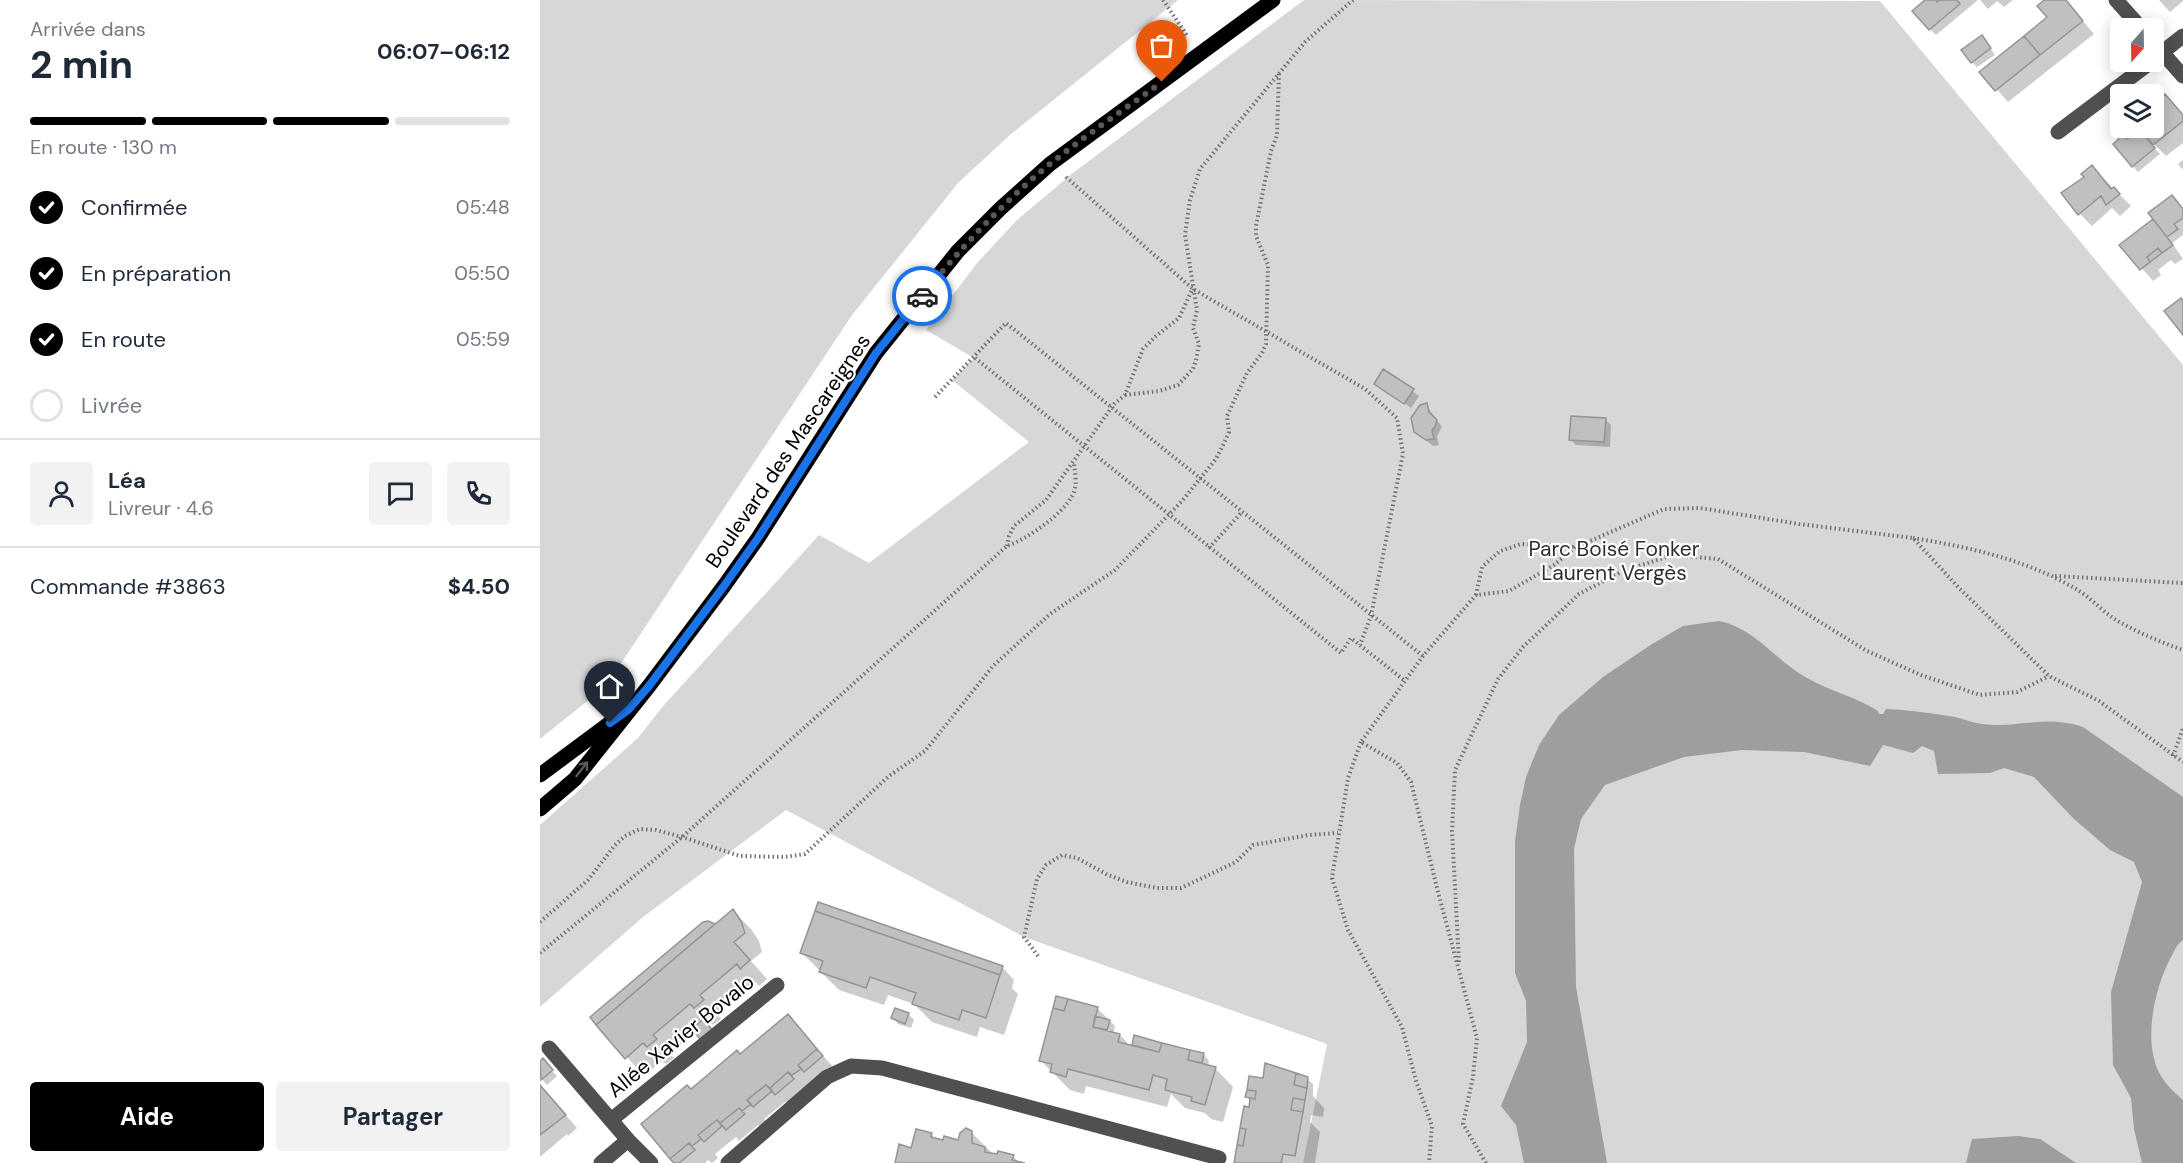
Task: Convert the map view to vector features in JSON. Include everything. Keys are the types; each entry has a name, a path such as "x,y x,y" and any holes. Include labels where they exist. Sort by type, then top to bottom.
{"main road":[{"name":"Boulevard des Mascareignes","path":"540,809 575,779 649,686 758,538 876,353 958,251 1050,164 1273,0"},
{"name":"Boulevard des Mascareignes","path":"540,775 628,710"}],"street":[{"path":"2116,0 2132,18"},
{"path":"2164,48 2183,36"},
{"path":"2164,61 2183,76"},
{"path":"2058,132 2133,72"},
{"name":"Allée Xavier Bovalo","path":"611,1120 777,985"},
{"name":"Allée Xavier Bovalo","path":"549,1048 628,1140 651,1163"},
{"path":"728,1163 827,1077 850,1066 882,1068 1219,1158"},
{"path":"601,1163 628,1140"}],"path":[{"path":"1163,0 1199,54"},
{"path":"1125,395 1159,391 1178,385 1193,369 1199,344 1193,328 1197,310 1185,235 1190,200 1200,169 1305,42 1353,0"},
{"path":"540,922 588,880 615,845 625,836 640,829 656,830 682,837 740,856 785,857 805,854 889,776 925,751 993,666 1050,614 1115,570 1200,479 1216,459 1224,443 1229,432 1227,416 1247,372 1266,344 1268,265 1256,236 1256,226 1271,151 1277,135 1279,73"},
{"path":"1050,164 1193,289 1365,390 1397,418 1403,454 1371,616 1360,645"},
{"path":"1007,546 1014,526 1046,500 1112,409 1125,395 1143,349 1179,318 1193,289"},
{"path":"935,397 975,358 1006,323 1423,656"},
{"path":"975,358 1341,653 1351,638 1405,681"},
{"path":"540,953 682,837 1007,546 1018,542 1053,520 1073,495 1076,482 1074,464"},
{"path":"1476,595 1509,591 1554,565 1576,547 1664,509 1700,508 1799,524 1959,545 2052,576 2078,590 2115,619 2162,643 2183,650"},
{"path":"1209,548 1242,512"},
{"path":"1913,538 1959,588 2049,676 2099,701 2183,762"},
{"path":"1429,1163 1432,1126 1416,1081 1402,1027 1348,930 1332,879 1347,778 1361,742 1423,656 1476,595 1482,567 1500,551 1521,544 1576,547"},
{"path":"1459,972 1452,831 1455,770 1498,679 1523,647 1579,594 1623,571 1673,555 1718,559 1867,651 1921,675 1980,695 2016,692 2049,676"},
{"path":"2052,576 2183,583"},
{"path":"2173,756 2183,728"},
{"path":"1361,742 1397,763 1411,782 1477,1038 1473,1077 1463,1124 1486,1163"},
{"path":"1038,956 1024,937 1037,879 1046,866 1062,855 1077,858 1108,875 1127,882 1157,888 1181,888 1236,862 1253,845 1309,835 1338,833"}],"green space":[{"path":"540,0 1178,0 1011,134 958,183 852,315 606,686 540,739"},
{"name":"Parc Boisé Fonker Laurent Vergès","path":"1304,0 1880,1 2183,365 2183,1163 1303,1163 1327,1044 1024,937 786,810 643,917 540,1007 540,825 638,738 664,705 819,535 869,563 1029,442 952,380 974,358 926,330 978,262 1017,220 1073,173"}],"shaded area":[{"path":"1719,621 1744,630 1807,678 1870,706 1879,714 1883,714 1886,709 1895,709 1955,717 1982,724 2069,723 2083,727 2183,797 2183,940 2174,951 2159,986 2151,1033 2155,1063 2161,1076 2183,1100 2183,1163 2142,1163 2134,1129 2131,1098 2113,1065 2111,992 2142,882 2134,862 2110,850 2074,819 2034,777 2004,768 1990,773 1938,774 1934,751 1922,746 1913,753 1883,745 1870,766 1804,752 1742,750 1684,757 1605,785 1581,819 1574,849 1576,987 1607,1163 1524,1163 1516,1125 1501,1106 1527,1042 1526,1001 1515,973 1515,842 1526,777 1539,745 1559,715 1603,677 1683,626"},
{"path":"2018,1136 2040,1139 2076,1163 1966,1163 1972,1139"}],"building":[{"path":"1925,0 1936,0 1937,2 1957,0 1960,4 1929,30 1912,11"},
{"path":"2044,0 2066,0 2083,21 2040,55 2024,36 2047,17 2037,6"},
{"path":"1982,35 1991,48 1971,63 1961,50"},
{"path":"2024,36 2040,55 1995,91 1979,72"},
{"path":"2164,95 2183,115 2183,121 2164,136"},
{"path":"2120,138 2147,138 2155,148 2132,167 2113,144"},
{"path":"2147,138 2162,138 2153,145"},
{"path":"2092,165 2111,189 2114,187 2120,194 2106,205 2101,196 2078,215 2061,193 2084,177 2081,174"},
{"path":"2172,195 2183,209 2183,218 2174,224 2178,229 2167,237 2148,213"},
{"path":"2153,219 2173,245 2162,253 2158,248 2147,257 2150,262 2140,270 2119,245"},
{"path":"2158,248 2162,253 2150,262 2147,257"},
{"path":"2181,298 2183,301 2183,335 2164,311"},
{"path":"1383,369 1414,389 1404,404 1374,384"},
{"path":"1427,403 1429,412 1437,420 1432,430 1434,439 1426,440 1414,432 1411,418 1420,405"},
{"path":"1571,416 1606,418 1604,442 1569,440"},
{"path":"818,902 1003,966 1000,975 815,911"},
{"path":"733,909 745,933 734,942 750,960 740,969 737,964 700,995 704,1000 694,1008 690,1004 653,1035 657,1039 647,1047 643,1043 625,1059 596,1025"},
{"path":"815,911 1000,975 986,1018 962,1010 959,1020 912,1004 916,993 870,977 866,988 819,972 823,961 800,953"},
{"path":"708,921 715,924 596,1025 590,1017 703,922"},
{"path":"1056,996 1068,999 1064,1011 1053,1008"},
{"path":"1068,999 1098,1007 1093,1027 1120,1034 1118,1042 1159,1052 1162,1043 1190,1050 1188,1060 1216,1067 1205,1105 1191,1101 1192,1097 1165,1090 1167,1079 1153,1075 1149,1090 1068,1069 1066,1077 1050,1072 1052,1064 1039,1061 1053,1008 1064,1011"},
{"path":"895,1008 909,1013 905,1024 891,1018"},
{"path":"788,1014 817,1049 798,1065 801,1069 792,1075 788,1072 770,1088 766,1085 747,1100 751,1104 742,1111 739,1108 720,1123 717,1120 698,1135 701,1139 692,1146 689,1143 670,1159 641,1124 687,1085 691,1089 737,1050 740,1054"},
{"path":"1095,1016 1110,1020 1107,1030 1093,1027"},
{"path":"703,1019 715,1033 703,1043 692,1029"},
{"path":"1134,1035 1162,1043 1159,1052 1132,1045"},
{"path":"817,1049 823,1056 804,1072 798,1065"},
{"path":"1190,1050 1204,1053 1202,1063 1188,1060"},
{"path":"543,1058 553,1070 541,1080 540,1061"},
{"path":"1265,1063 1296,1073 1294,1085 1307,1088 1305,1100 1293,1098 1291,1110 1303,1112 1295,1156 1283,1154 1281,1163 1234,1163 1237,1145 1243,1146 1246,1129 1240,1128 1244,1106 1249,1107 1250,1098 1255,1099 1256,1091 1247,1090 1249,1076 1263,1078"},
{"path":"788,1072 794,1079 775,1095 770,1088"},
{"path":"1296,1073 1308,1077 1307,1088 1294,1085"},
{"path":"540,1085 566,1115 540,1135"},
{"path":"766,1085 772,1091 753,1107 747,1100"},
{"path":"1247,1090 1256,1091 1255,1099 1245,1097"},
{"path":"1293,1098 1305,1100 1303,1112 1291,1110"},
{"path":"739,1108 745,1114 726,1130 720,1123"},
{"path":"717,1120 722,1126 704,1142 698,1135"},
{"path":"966,1128 972,1131 972,1143 985,1147 985,1152 997,1154 998,1151 1014,1155 1012,1160 1025,1163 895,1163 899,1144 911,1148 916,1129 932,1133 931,1137 943,1140 944,1136 958,1140 960,1133"},
{"path":"1240,1128 1246,1129 1243,1146 1237,1145"},
{"path":"689,1143 695,1150 679,1163 674,1163 670,1159"}],"way so far":[{"path":"922,296 958,251 1050,164 1162,82"}],"route":[{"path":"610,723 628,710 649,686 724,586 758,538 876,353 922,296"}]}
